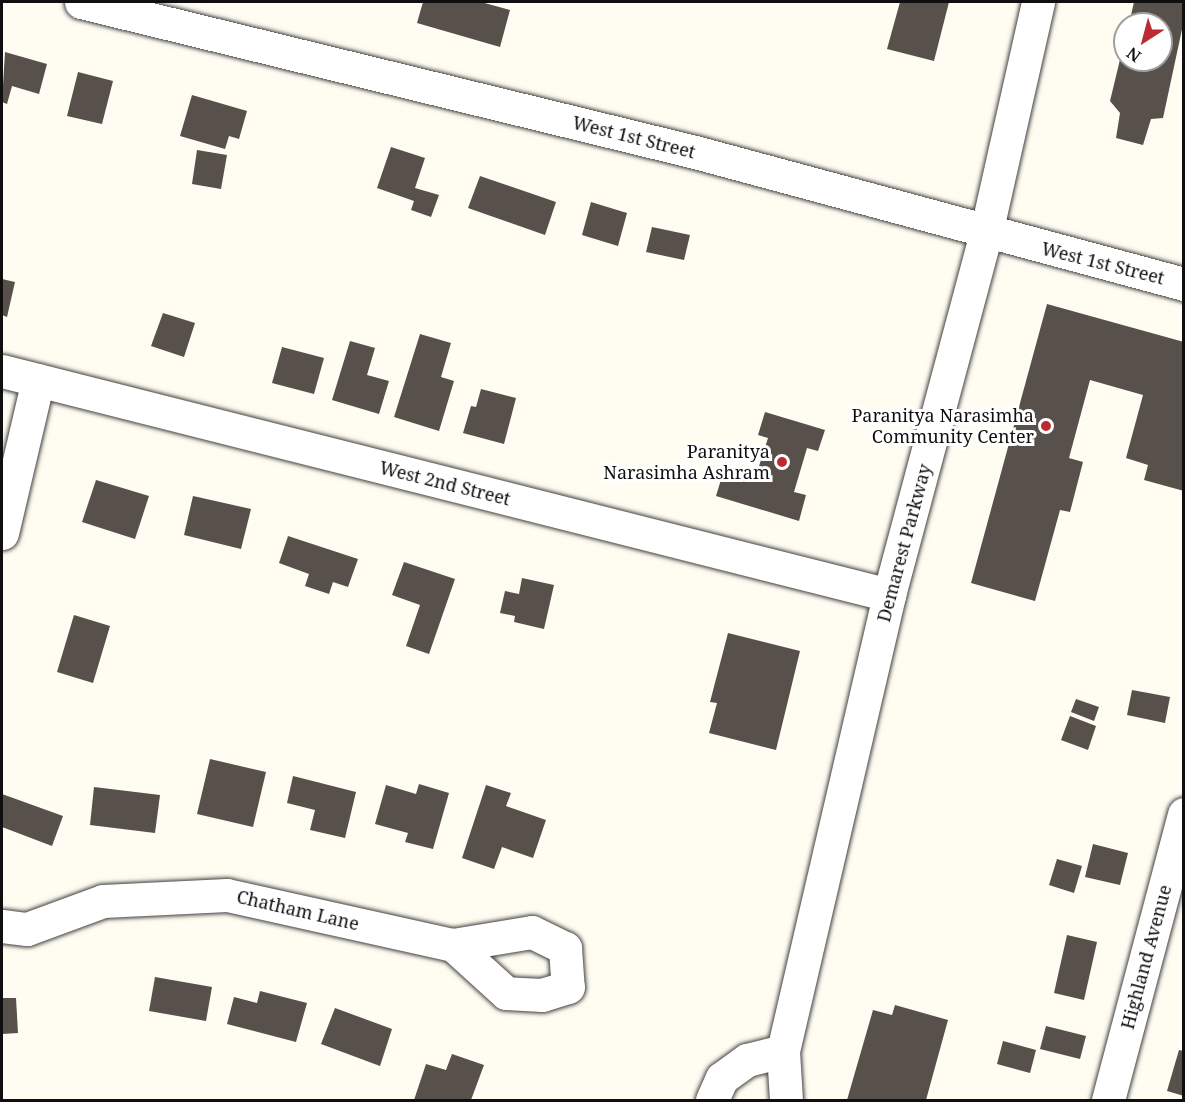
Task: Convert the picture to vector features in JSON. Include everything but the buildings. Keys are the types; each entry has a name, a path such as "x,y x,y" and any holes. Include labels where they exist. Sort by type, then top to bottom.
{"street":[{"name":"West 1st Street","path":"81,2 694,152 986,233 1184,284"},
{"name":"Demarest Parkway","path":"786,1101 783,1051 889,595 986,233 1038,2"},
{"name":"West 2nd Street","path":"2,371 889,595"},
{"path":"2,533 38,380"},
{"name":"Highland Avenue","path":"1108,1101 1183,820"},
{"name":"Chatham Lane","path":"2,926 27,928 103,901 227,895 453,945"},
{"path":"712,1101 722,1078 747,1060 783,1051"}],"place":[{"name":"Paranitya Narasimha Community Center","path":"1046,426"},
{"name":"Paranitya Narasimha Ashram","path":"782,462"}]}
